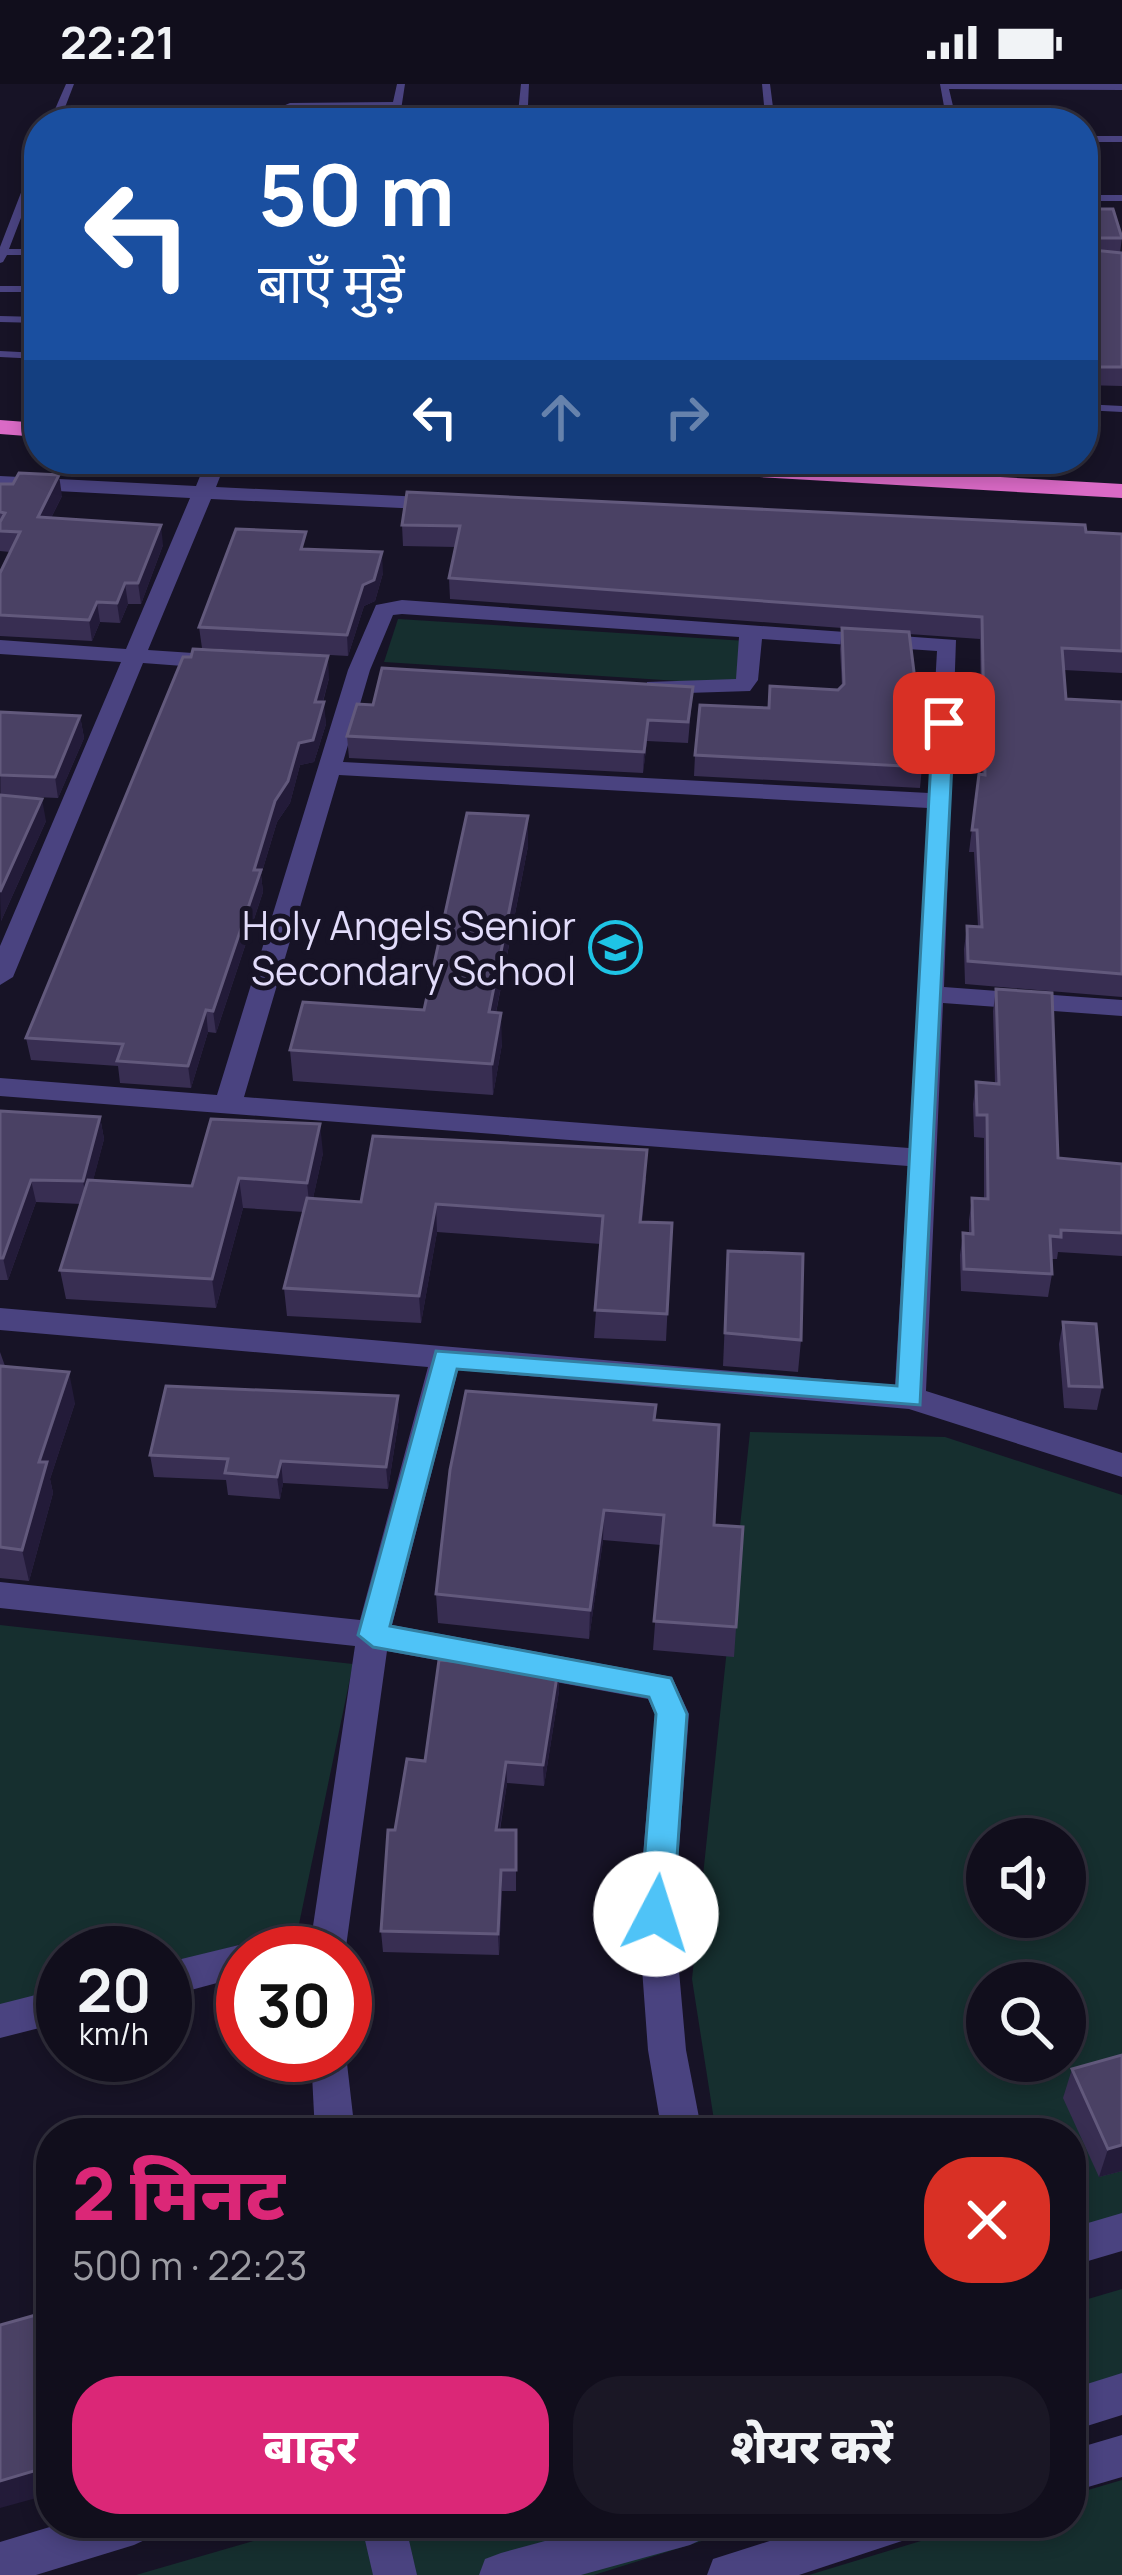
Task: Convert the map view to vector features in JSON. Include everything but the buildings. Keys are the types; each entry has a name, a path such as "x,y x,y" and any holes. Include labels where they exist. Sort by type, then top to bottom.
{"highway":[{"path":"828,474 1122,491"}],"street":[{"path":"0,977 58,810 134,656 211,474"},
{"path":"0,482 462,505"},
{"path":"228,1105 379,614 392,607 948,645 910,1398"},
{"path":"629,685 719,690 742,686 747,680 751,632"},
{"path":"0,647 247,663"},
{"path":"332,768 940,801"},
{"path":"930,994 1122,1008"},
{"path":"0,1087 922,1158"},
{"path":"0,1319 910,1398 1122,1465"},
{"path":"330,1926 373,1635 446,1358"},
{"path":"0,1595 373,1635 645,1680 669,1699 670,1747 656,1914 667,2050 679,2118"},
{"path":"0,2021 36,2012"},
{"path":"332,2082 334,2118"},
{"path":"1086,2243 1122,2232"},
{"path":"1086,2405 1122,2394"},
{"path":"1086,2467 1122,2456"},
{"path":"0,2564 85,2538"},
{"path":"386,2538 394,2575"},
{"path":"501,2575 635,2538"},
{"path":"729,2575 832,2560 870,2538"}],"lane":[{"path":"396,108 401,84"},
{"path":"526,84 523,108 770,108 766,84"},
{"path":"944,85 1122,87"},
{"path":"286,108 397,105"},
{"path":"2,256 6,229 24,200"}],"green space":[{"path":"398,619 746,641 741,685 384,662"},
{"path":"750,1432 945,1437 1122,1495 1122,2232 1086,2243 1086,2118 714,2118 692,1979"},
{"path":"0,1625 353,1664 299,1926 216,1926 216,1951 192,1958 192,1926 36,1926 36,1999 0,2009"},
{"path":"1122,2289 1122,2409 1086,2420 1086,2300"},
{"path":"1122,2480 1122,2575 809,2575 931,2538 1086,2538 1086,2491"},
{"path":"263,2538 711,2538 594,2575 136,2575"}],"place":[{"name":"Holy Angels Senior Secondary School","path":"615,948"}],"route":[{"path":"656,1914 672,1714 660,1687 645,1680 373,1635 446,1358 910,1398 944,723"}]}
